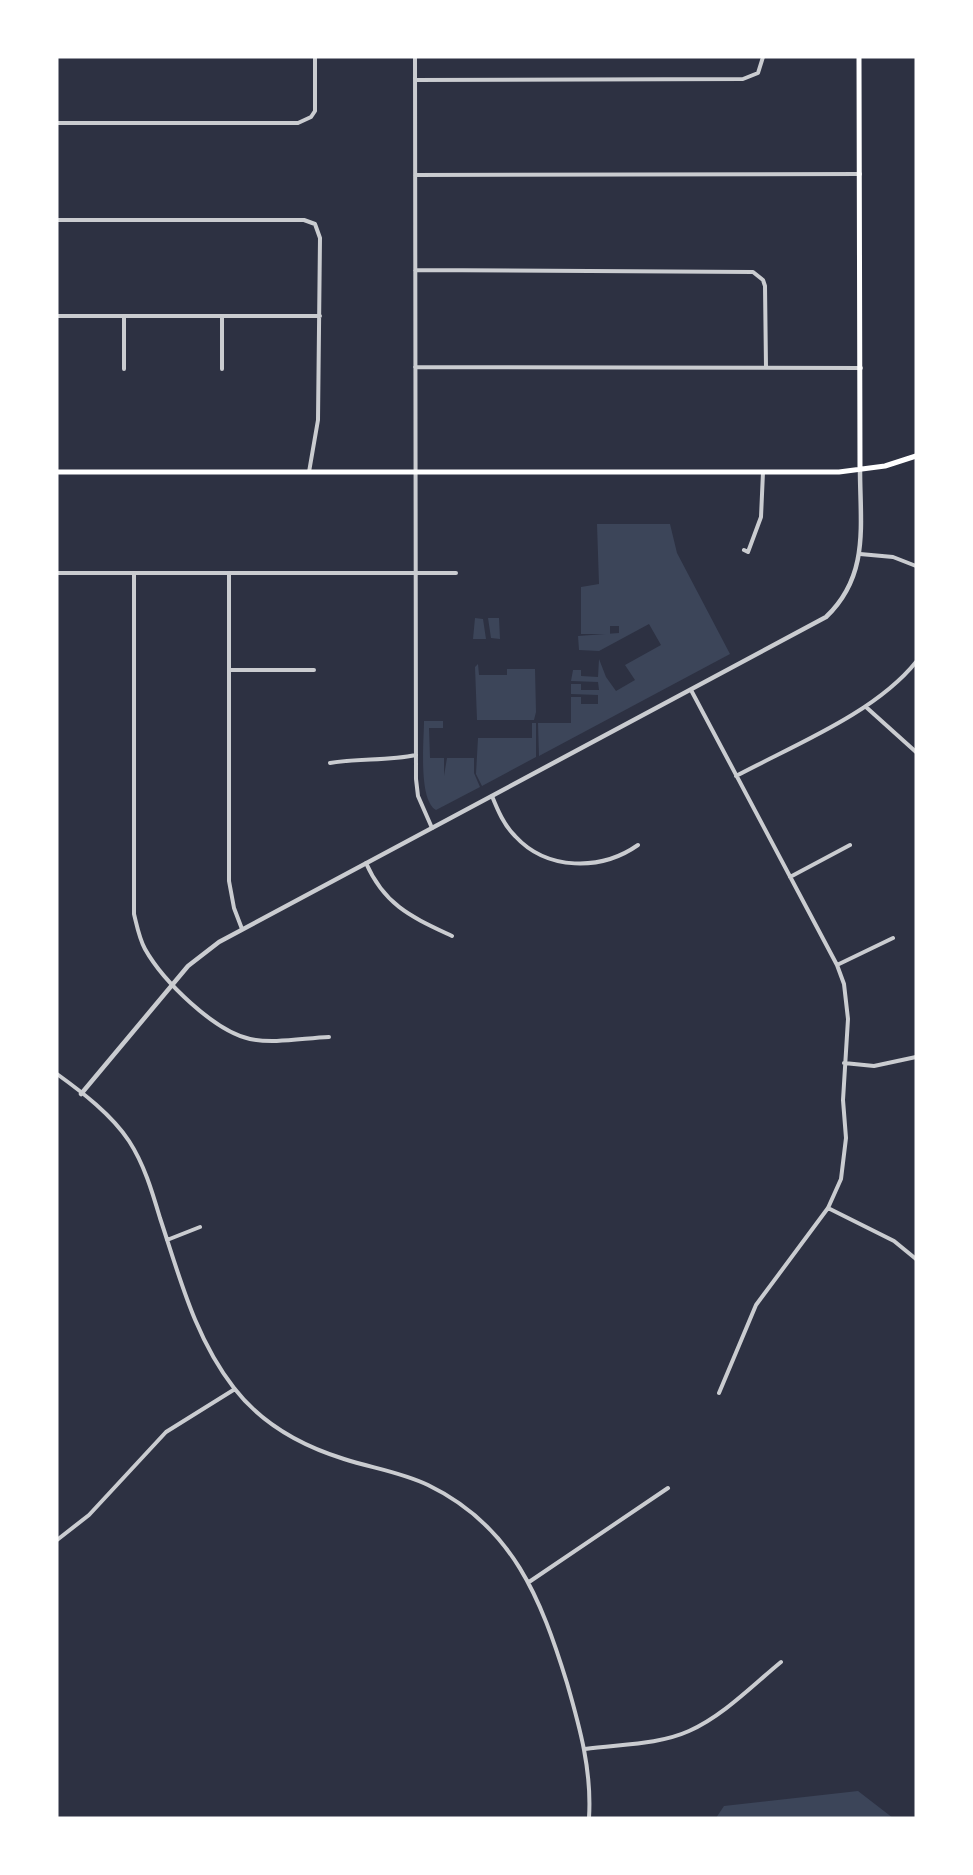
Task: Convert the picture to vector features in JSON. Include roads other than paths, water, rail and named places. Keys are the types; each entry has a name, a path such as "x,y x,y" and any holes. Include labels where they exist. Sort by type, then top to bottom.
{"main road":[{"path":"859,57 860,469"},
{"path":"57,472 763,472 860,469 885,466 916,456"}],"street":[{"path":"57,123 298,123 311,117 315,111 315,57"},
{"path":"415,57 416,755 418,796 432,828"},
{"path":"415,80 743,79 758,73 763,57"},
{"path":"415,175 860,174"},
{"path":"57,220 304,220 315,224 320,238 318,420 309,472"},
{"path":"415,270 753,272 763,280 765,286 766,367"},
{"path":"57,316 320,316"},
{"path":"124,316 124,369"},
{"path":"222,316 222,369"},
{"path":"416,367 861,368"},
{"path":"81,1094 173,984 202,954 242,929 826,617 849,589 860,554 860,469"},
{"path":"744,550 748,552 760,517 763,472"},
{"path":"860,554 893,557 916,566"},
{"path":"57,573 456,573"},
{"path":"134,573 134,914 146,950 173,984 213,1021 237,1035 261,1041 329,1037"},
{"path":"229,573 229,881 234,908 242,929"},
{"path":"736,776 866,706 896,684 916,662"},
{"path":"229,670 314,670"},
{"path":"691,690 837,965 847,1004 844,1063 844,1165 836,1193 828,1208 756,1305 719,1393"},
{"path":"866,706 916,752"},
{"path":"330,763 349,760 374,762 416,755"},
{"path":"492,796 502,819 514,836 533,851 552,860 575,864 597,863 617,857 638,845"},
{"path":"790,877 850,844"},
{"path":"366,863 379,888 396,906 452,936"},
{"path":"837,965 893,938"},
{"path":"844,1063 874,1066 916,1058"},
{"path":"57,1074 116,1124 128,1140 146,1175 204,1343 235,1389 267,1421 318,1450 402,1474 453,1499 496,1535 529,1581 554,1639 585,1749 589,1774 589,1818"},
{"path":"828,1208 894,1242 916,1259"},
{"path":"167,1240 200,1227"},
{"path":"57,1540 94,1510 166,1432 235,1389"},
{"path":"529,1581 668,1488"},
{"path":"585,1749 664,1738 691,1730 712,1718 782,1662"}]}
